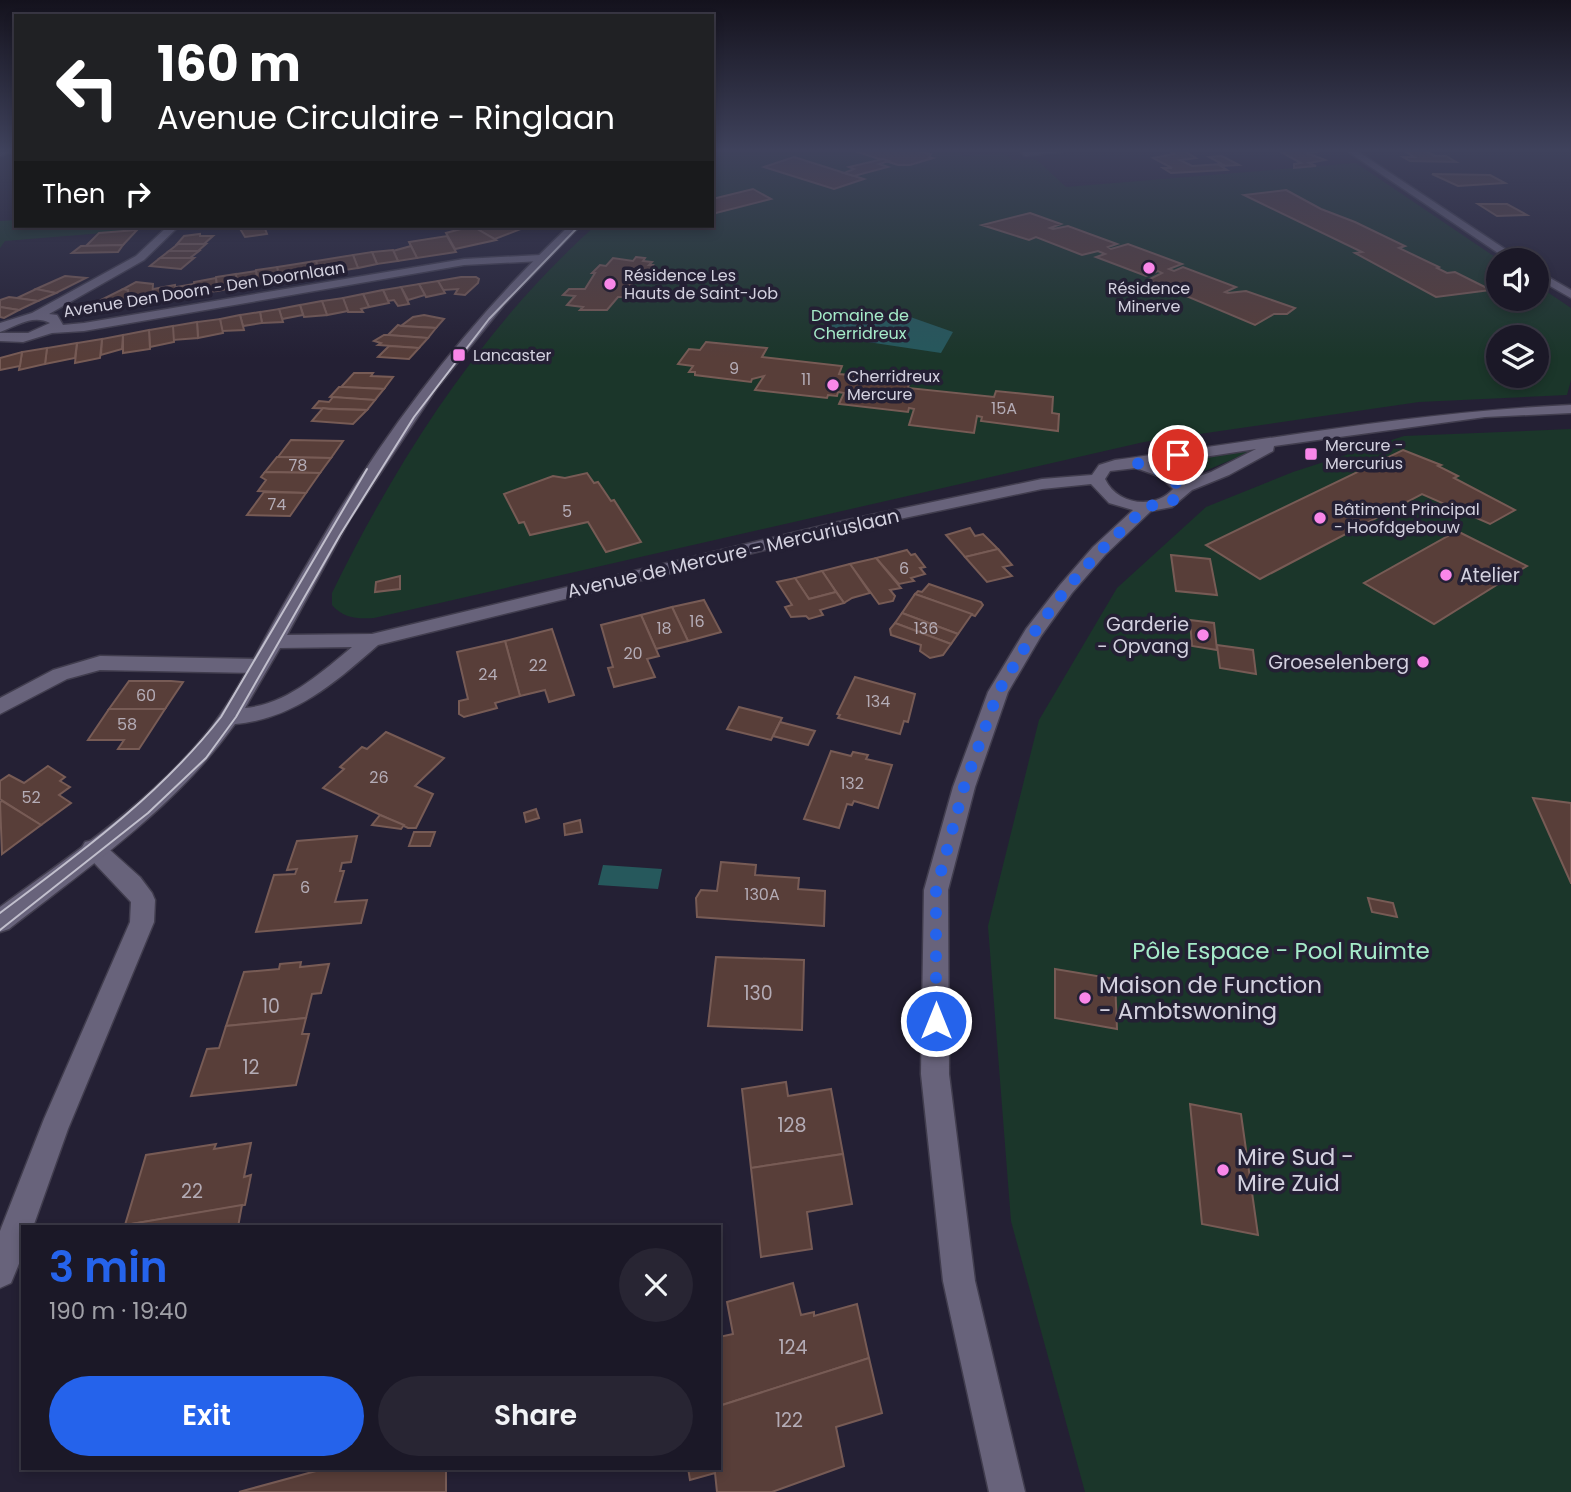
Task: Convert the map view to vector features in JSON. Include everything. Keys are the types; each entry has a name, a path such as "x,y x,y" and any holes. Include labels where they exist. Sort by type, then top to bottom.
{"street":[{"path":"1454,219 1498,248"},
{"path":"49,323 36,316 128,265 176,228"},
{"path":"0,921 143,810 183,774 229,717 353,502 409,417 484,319 573,228"},
{"name":"Avenue Den Doorn - Den Doornlaan","path":"49,323 85,327 464,262 541,258"},
{"name":"Avenue Den Doorn - Den Doornlaan","path":"486,261 528,271"},
{"path":"1549,281 1571,295"},
{"path":"1,336 20,319 49,323"},
{"path":"1,336 24,338 49,323"},
{"path":"1280,442 1210,478 1181,489 1173,500 1146,507 1115,499 1102,490 1097,479 1104,468 1365,427 1485,413 1571,410"},
{"path":"1136,463 1163,471 1181,489"},
{"name":"Avenue de Mercure - Mercuriuslaan","path":"272,642 372,640 838,527 1042,484 1097,479"},
{"path":"1007,1492 959,1281 935,1074 936,890 964,787 998,692 1033,634 1066,589 1100,551 1146,507"},
{"name":"Avenue de Mercure - Mercuriuslaan","path":"229,717 294,701 313,689 372,640"},
{"path":"0,707 60,672 78,666 100,663 258,666"},
{"path":"0,1272 54,1129 142,922 143,900 132,884 93,849"}],"green space":[{"name":"Domaine de Cherridreux","path":"714,219 1438,219 1486,251 1486,311 1549,311 1549,293 1571,308 1571,380 1567,395 1419,402 1144,442 374,618 351,617 341,613 332,605 332,593 385,493 446,396 516,307 593,228 714,228"},
{"path":"14,220 14,228 153,228 5,241 0,248 0,221"},
{"name":"Pôle Espace - Pool Ruimte","path":"1571,429 1571,1492 1085,1492 1011,1221 988,926 1039,720 1117,588 1206,507 1293,472 1404,436"},
{"path":"1247,449 1250,452 1205,471 1187,458"}],"shaded area":[{"path":"899,313 953,332 941,353 861,341 828,326 872,314"},
{"path":"603,865 662,869 658,889 598,885"}],"building":[{"name":"Résidence Minerve","path":"1007,219 1046,219 1061,224 1050,228 1068,226 1117,244 1108,247 1111,249 1128,244 1182,264 1169,269 1174,271 1183,267 1236,287 1225,292 1246,291 1295,308 1287,314 1274,314 1255,325 1148,280 1162,273 1158,271 1146,276 1096,257 1105,254 1098,251 1082,255 1036,237 1029,240 982,225"},
{"path":"1293,219 1346,219 1405,246 1399,248 1447,273 1455,272 1486,288 1486,291 1436,297 1355,253 1362,252"},
{"path":"240,228 265,228 267,234 245,237"},
{"path":"475,228 496,240 455,249 446,233"},
{"path":"476,228 523,228 495,239"},
{"path":"137,230 123,245 86,246 99,233"},
{"path":"184,236 213,236 204,244 177,244"},
{"path":"447,236 456,252 417,258 409,242"},
{"path":"178,244 206,244 198,251 169,251"},
{"path":"123,245 118,252 72,253 81,246"},
{"path":"411,246 417,258 398,261 393,251"},
{"path":"393,250 398,261 377,264 372,252"},
{"path":"169,251 199,251 190,258 160,258"},
{"path":"372,252 377,264 358,268 353,255"},
{"path":"353,255 358,268 319,274 316,261"},
{"name":"Résidence Les Hauts de Saint-Job","path":"636,257 645,258 643,261 652,262 649,265 653,265 647,274 643,273 636,282 629,284 632,284 629,287 635,288 627,297 618,297 607,310 580,310 583,307 567,305 575,296 563,295 569,289 585,289 595,273 592,273 600,265 606,266 613,258 633,261"},
{"path":"160,258 194,258 181,269 150,266"},
{"path":"316,261 319,274 280,280 277,267"},
{"path":"277,267 280,280 258,284 256,270"},
{"path":"256,271 258,284 237,287 236,274"},
{"path":"236,274 237,287 217,291 216,277"},
{"path":"65,276 86,278 56,293 36,289"},
{"path":"461,277 479,279 465,295 455,294 458,289 443,290 438,281"},
{"path":"216,278 217,291 195,294 194,282"},
{"path":"438,281 445,293 426,297 419,284"},
{"path":"136,282 153,284 152,301 126,305 128,290 123,289"},
{"path":"194,284 195,294 176,297 176,287"},
{"path":"419,284 425,295 408,300 401,287"},
{"path":"175,285 176,297 152,301 153,289"},
{"path":"401,287 409,304 398,306 394,300 388,301 383,290"},
{"path":"36,289 56,293 38,301 17,298"},
{"path":"123,289 128,290 126,305 103,309 104,305 95,303"},
{"path":"383,290 389,303 369,307 363,294"},
{"path":"363,294 369,307 361,309 363,312 348,312 343,298"},
{"path":"9,297 38,301 19,310 0,307 0,300"},
{"path":"343,298 348,311 327,315 322,301"},
{"path":"322,301 327,315 304,317 300,305"},
{"path":"300,305 303,315 282,319 279,309"},
{"path":"0,307 19,310 4,318 0,317"},
{"path":"279,309 283,322 262,323 260,312"},
{"path":"260,312 262,323 243,326 240,315"},
{"path":"240,315 244,330 222,331 220,319"},
{"path":"424,315 444,319 436,328 401,326 413,317"},
{"path":"220,319 223,333 198,338 197,322"},
{"path":"197,322 198,338 173,340 173,326"},
{"path":"398,325 436,328 428,338 388,335"},
{"path":"173,326 174,342 150,347 149,330"},
{"path":"149,330 150,349 123,353 123,335"},
{"path":"123,335 122,349 101,355 102,339"},
{"path":"384,335 428,338 419,348 378,345 381,343 374,341"},
{"path":"102,339 100,358 75,363 77,343"},
{"name":"Cherridreux Mercure","path":"706,342 767,348 762,357 842,366 839,374 910,380 908,388 994,397 996,391 1053,397 1052,413 1059,414 1058,431 981,421 982,417 977,416 974,433 909,425 914,409 909,408 908,412 839,404 844,393 838,392 837,396 828,395 827,398 755,390 764,376 752,379 751,382 695,375 695,372 689,372 693,366 678,364 689,349 700,350"},
{"path":"77,343 75,358 45,364 47,348"},
{"path":"389,346 419,348 409,359 378,357"},
{"path":"47,348 45,364 19,370 22,352"},
{"path":"22,352 20,366 0,370 0,358"},
{"path":"354,373 393,377 384,389 341,387"},
{"path":"339,387 384,389 375,400 330,397"},
{"path":"333,397 375,400 367,410 313,408 319,401 329,402"},
{"path":"323,408 367,410 353,424 312,421"},
{"path":"291,440 343,441 331,458 278,457"},
{"name":"Bâtiment Principal - Hoofdgebouw","path":"1403,450 1441,465 1438,466 1458,476 1454,478 1515,510 1490,524 1422,494 1260,579 1206,545"},
{"path":"277,457 331,458 320,473 265,472"},
{"path":"265,472 320,473 306,493 258,491 266,480 261,477"},
{"path":"587,473 594,483 598,482 611,501 614,500 641,542 606,552 588,522 530,535 524,522 519,523 504,494 553,476 565,478"},
{"path":"264,492 306,493 290,516 247,515"},
{"path":"970,528 975,536 983,534 998,549 965,557 946,535"},
{"name":"Atelier","path":"1457,531 1527,566 1434,624 1364,583"},
{"path":"998,549 1012,565 1003,567 1012,576 987,582 965,557"},
{"path":"907,550 911,555 915,554 925,567 920,568 925,574 911,578 914,581 899,584 876,558"},
{"path":"1171,555 1210,559 1217,595 1176,591"},
{"path":"876,558 901,588 890,590 895,596 893,601 879,604 850,564"},
{"path":"850,564 870,593 844,603 822,571"},
{"path":"822,571 836,592 809,599 795,578"},
{"path":"400,576 400,589 375,592 376,582"},
{"path":"795,578 809,599 836,592 844,603 820,610 823,615 809,619 806,616 791,617 785,607 792,605 777,582"},
{"path":"929,584 983,605 975,616 915,594 922,592"},
{"path":"915,594 972,614 958,634 902,613"},
{"path":"704,600 721,632 688,641 672,607"},
{"path":"672,607 688,641 656,649 641,615"},
{"path":"902,613 958,634 951,644 895,623"},
{"path":"641,615 659,656 647,659 655,677 614,687 608,668 613,667 601,625"},
{"name":"Garderie - Opvang","path":"1190,620 1214,623 1217,650 1192,646"},
{"path":"895,623 951,644 943,655 930,658 920,651 921,645 891,635 890,629"},
{"path":"552,629 574,695 549,702 545,690 520,696 505,641"},
{"path":"505,641 520,696 495,703 497,708 464,717 459,714 459,701 468,699 457,652"},
{"path":"1217,645 1253,650 1256,674 1220,668"},
{"path":"855,677 915,694 908,722 904,721 900,734 838,718 840,715 837,714"},
{"path":"129,681 183,682 165,709 109,709"},
{"path":"739,707 782,718 771,740 727,729"},
{"path":"109,709 165,709 139,749 118,749 124,740 88,740"},
{"path":"780,722 815,731 808,745 773,736"},
{"path":"386,732 444,758 415,786 433,794 416,828 408,828 323,788 344,769 340,767 362,747 367,749"},
{"path":"831,751 851,756 853,752 868,755 866,759 892,765 878,808 854,801 852,805 847,804 839,828 804,819"},
{"path":"48,766 65,777 60,781 70,787 59,795 71,803 41,825 0,799 0,781 9,775 24,783"},
{"path":"1533,798 1571,803 1571,883"},
{"path":"0,802 41,825 2,854"},
{"path":"536,809 539,818 526,822 524,813"},
{"path":"380,815 404,825 401,829 372,825"},
{"path":"580,820 582,832 565,835 564,824"},
{"path":"414,832 435,832 430,846 409,846"},
{"path":"357,836 351,862 342,863 340,871 344,871 335,902 367,900 361,923 256,932 274,875 295,874 297,869 287,870 297,841"},
{"path":"721,862 756,865 755,875 799,878 798,889 825,891 824,926 697,917 696,898 701,890 717,891"},
{"path":"1368,898 1393,903 1397,917 1372,912"},
{"path":"716,957 804,960 802,1030 708,1026"},
{"path":"301,962 300,967 329,964 321,993 312,994 306,1018 226,1026 244,972 279,969 280,964"},
{"name":"Maison de Function - Ambtswoning","path":"1055,969 1115,979 1117,1029 1055,1018"},
{"path":"306,1018 302,1034 309,1034 296,1085 191,1096 207,1049 219,1048 226,1026"},
{"path":"786,1082 788,1096 831,1089 843,1154 751,1168 742,1089"},
{"name":"Mire Sud - Mire Zuid","path":"1190,1104 1241,1114 1258,1235 1202,1224"},
{"path":"251,1143 244,1177 251,1175 245,1205 125,1225 146,1155 216,1144 214,1149"},
{"path":"843,1154 852,1204 807,1212 812,1249 761,1257 751,1168"},
{"path":"242,1205 238,1225 125,1225"},
{"path":"793,1283 801,1315 814,1312 814,1316 857,1304 869,1358 721,1405 721,1337 733,1334 727,1302"},
{"path":"869,1358 882,1413 836,1427 844,1466 772,1492 717,1492 715,1473 690,1480 688,1470 721,1470 721,1405"},
{"path":"320,1470 446,1470 446,1492 239,1492"}],"tram line":[{"path":"0,930 148,813 206,758 236,717 340,535 414,417 489,319 577,228"},
{"path":"0,913 145,798 172,773 221,717 367,469"}],"place":[{"name":"Résidence Minerve","path":"1149,268"},
{"name":"Résidence Les Hauts de Saint-Job","path":"610,284"},
{"name":"Lancaster","path":"459,355"},
{"name":"Cherridreux Mercure","path":"833,385"},
{"name":"Mercure - Mercurius","path":"1311,454"},
{"name":"Bâtiment Principal - Hoofdgebouw","path":"1320,518"},
{"name":"Atelier","path":"1446,575"},
{"name":"Garderie - Opvang","path":"1203,635"},
{"name":"Groeselenberg","path":"1423,662"},
{"name":"Maison de Function - Ambtswoning","path":"1085,998"},
{"name":"Mire Sud - Mire Zuid","path":"1223,1170"}],"route":[{"path":"936,1021 936,890 964,787 998,692 1033,634 1066,589 1100,551 1146,507 1163,505 1179,494 1181,489 1170,475 1136,463 1178,455"}]}
